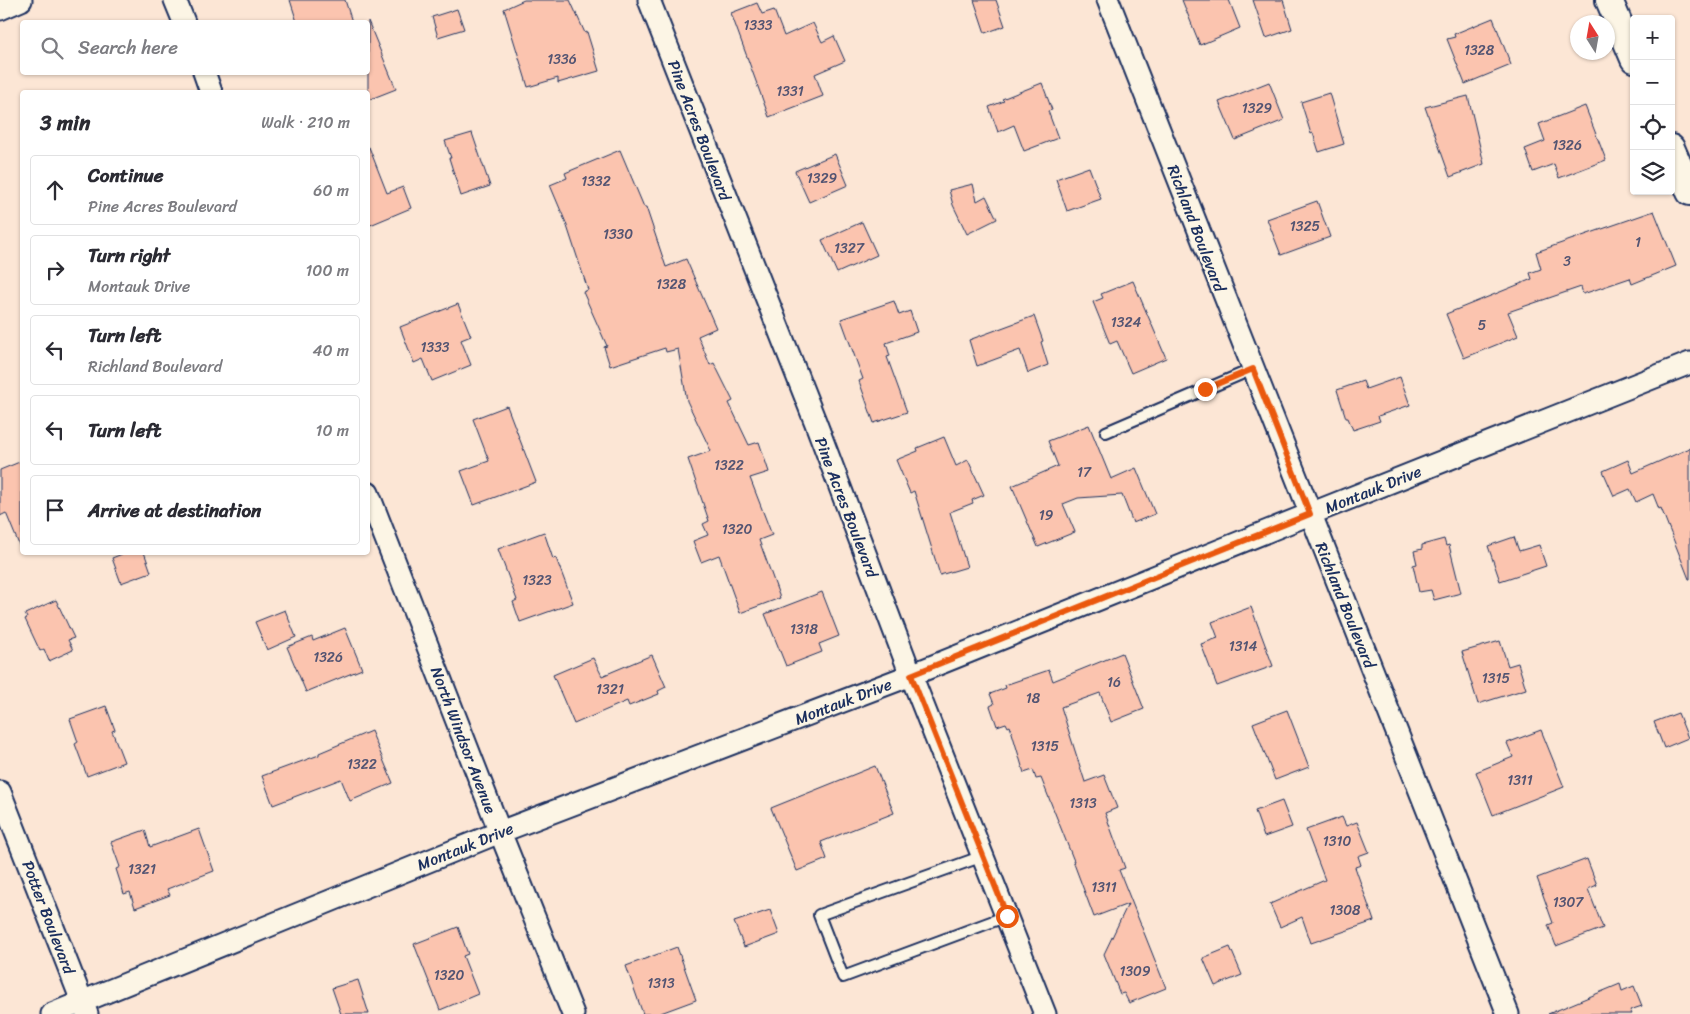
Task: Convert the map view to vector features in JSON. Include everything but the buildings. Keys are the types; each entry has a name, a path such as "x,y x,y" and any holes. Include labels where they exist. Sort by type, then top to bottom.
{"street":[{"path":"0,9 21,0"},
{"path":"175,0 183,20"},
{"name":"Pine Acres Boulevard","path":"649,0 1045,1014"},
{"name":"Richland Boulevard","path":"1108,0 1508,1014"},
{"path":"1609,0 1630,50"},
{"path":"205,75 210,90"},
{"path":"1672,150 1690,192"},
{"name":"Montauk Drive","path":"52,1014 84,1008 500,832 911,675 1690,363"},
{"name":"North Windsor Avenue","path":"370,498 573,1014"},
{"name":"Potter Boulevard","path":"0,792 84,1008"}],"lane":[{"path":"1106,432 1253,369"},
{"path":"983,856 820,915 843,977 1007,916"}],"route":[{"path":"1007,916 911,675 1310,514 1253,369 1205,389"}]}
